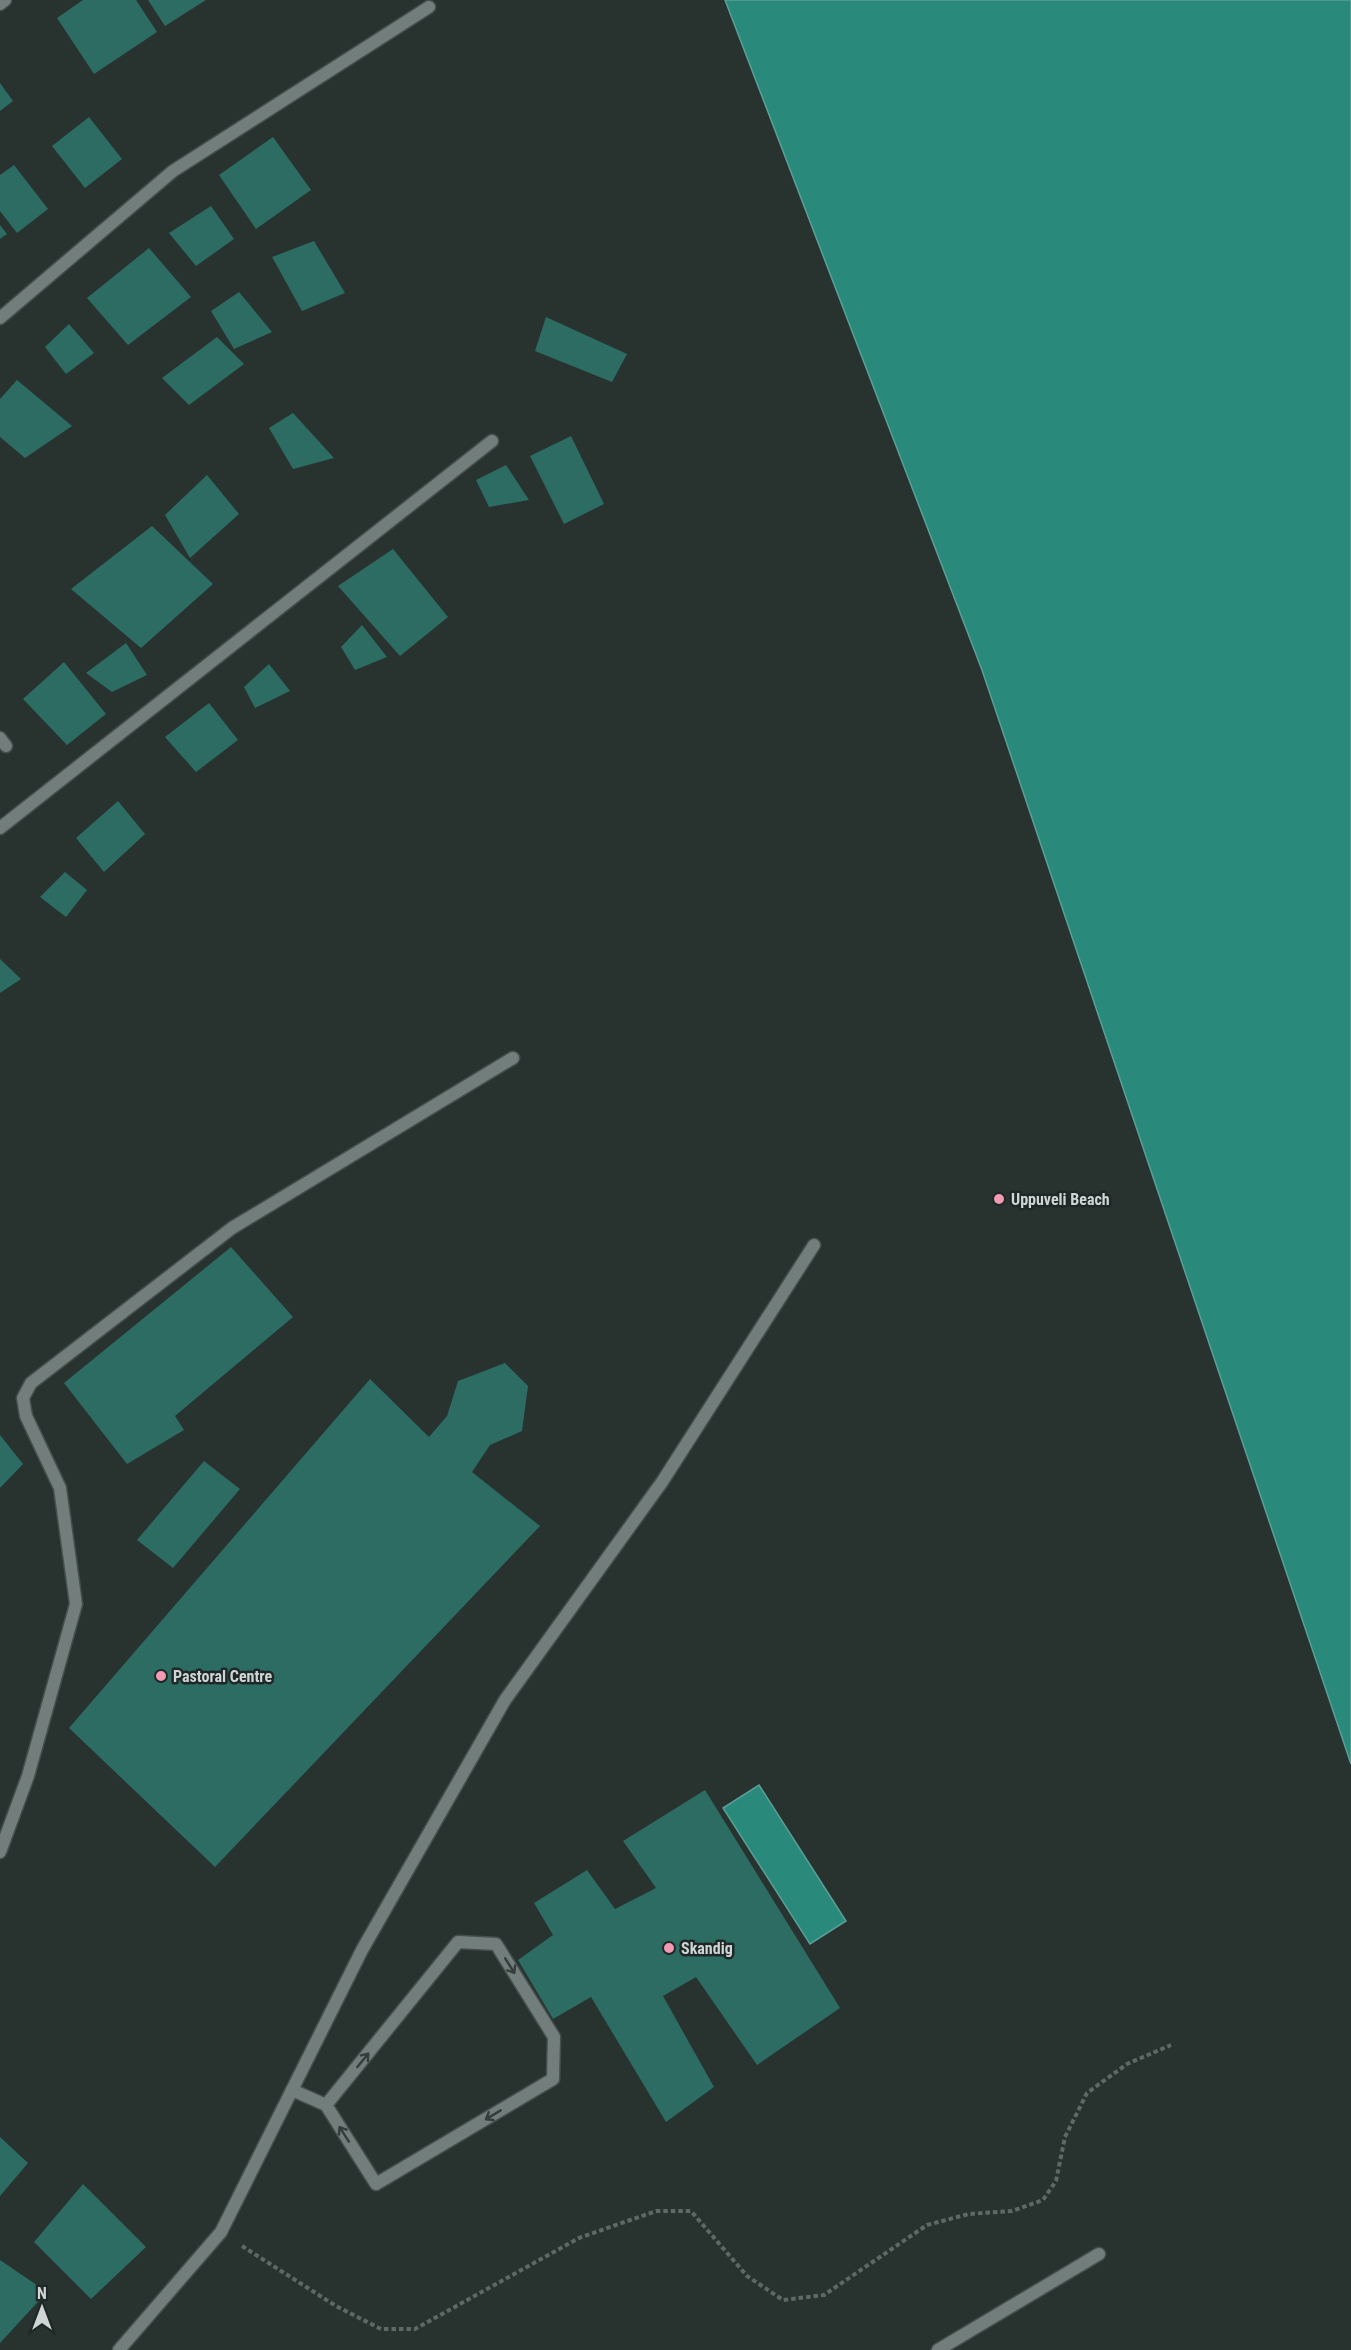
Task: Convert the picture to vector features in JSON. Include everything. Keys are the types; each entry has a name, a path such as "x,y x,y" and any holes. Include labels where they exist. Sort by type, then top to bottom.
{"street":[{"path":"0,4 5,0"},
{"path":"0,318 173,171 429,7"},
{"path":"0,828 492,441"},
{"path":"0,1852 28,1776 76,1604 60,1488 26,1416 23,1398 31,1383 232,1228 513,1058"},
{"path":"118,2350 221,2232 362,1950 505,1700 662,1482 814,1245"},
{"path":"292,2090 326,2105 376,2184 553,2079 554,2037 496,1944 458,1942 326,2105"},
{"path":"938,2350 1099,2254"}],"path":[{"path":"221,2232 336,2306 381,2329 415,2329 579,2238 656,2211 691,2211 747,2276 783,2300 824,2295 927,2225 969,2214 1012,2211 1043,2200 1056,2181 1065,2137 1087,2093 1127,2064 1171,2045"}],"shaded area":[{"path":"725,0 1351,0 1351,1764 982,670"},
{"path":"759,1785 846,1921 810,1944 723,1808"}],"building":[{"path":"83,0 136,0 157,32 94,74 57,18"},
{"path":"148,0 206,0 165,26"},
{"path":"0,83 13,101 0,111"},
{"path":"89,117 122,159 85,188 52,146"},
{"path":"273,137 311,190 256,229 219,175"},
{"path":"14,165 48,209 17,233 0,211 0,175"},
{"path":"211,206 234,239 196,266 169,233"},
{"path":"0,225 7,234 0,239"},
{"path":"314,241 345,293 302,311 272,257"},
{"path":"149,248 191,297 128,345 87,298"},
{"path":"239,292 272,332 234,349 211,311"},
{"path":"546,317 627,354 612,382 535,351"},
{"path":"69,324 94,353 66,374 45,347"},
{"path":"217,337 244,364 189,405 162,378"},
{"path":"17,380 72,426 25,458 0,437 0,399"},
{"path":"293,413 334,458 293,469 269,428"},
{"path":"571,436 604,504 564,524 530,456"},
{"path":"506,465 529,500 489,507 476,480"},
{"path":"207,475 239,514 190,558 165,515"},
{"path":"152,526 213,584 141,648 71,589"},
{"path":"393,549 448,617 400,656 338,586"},
{"path":"362,625 387,657 355,670 341,647"},
{"path":"126,643 147,675 112,692 86,673"},
{"path":"64,662 106,714 67,745 23,699"},
{"path":"269,664 290,691 255,708 244,687"},
{"path":"209,703 238,740 196,772 165,737"},
{"path":"118,801 145,834 104,872 76,838"},
{"path":"65,872 87,890 66,917 40,897"},
{"path":"0,959 21,979 0,993"},
{"path":"231,1247 293,1317 175,1416 184,1430 127,1464 64,1383"},
{"path":"505,1363 528,1386 522,1431 490,1445 472,1472 540,1526 215,1867 69,1728 370,1379 429,1437 447,1416 458,1381"},
{"path":"0,1435 23,1464 0,1488"},
{"path":"204,1461 240,1489 173,1568 137,1540"},
{"name":"Skandig","path":"705,1790 840,2008 757,2065 696,1977 663,1996 714,2087 666,2122 591,1997 553,2019 518,1960 553,1935 534,1903 587,1870 615,1909 656,1888 623,1841"},
{"path":"0,2137 28,2163 0,2196"},
{"path":"83,2184 146,2247 91,2299 34,2242"},
{"path":"0,2260 47,2292 0,2343"}],"place":[{"name":"Uppuveli Beach","path":"999,1199"},
{"name":"Pastoral Centre","path":"161,1676"},
{"name":"Skandig","path":"669,1948"}]}
